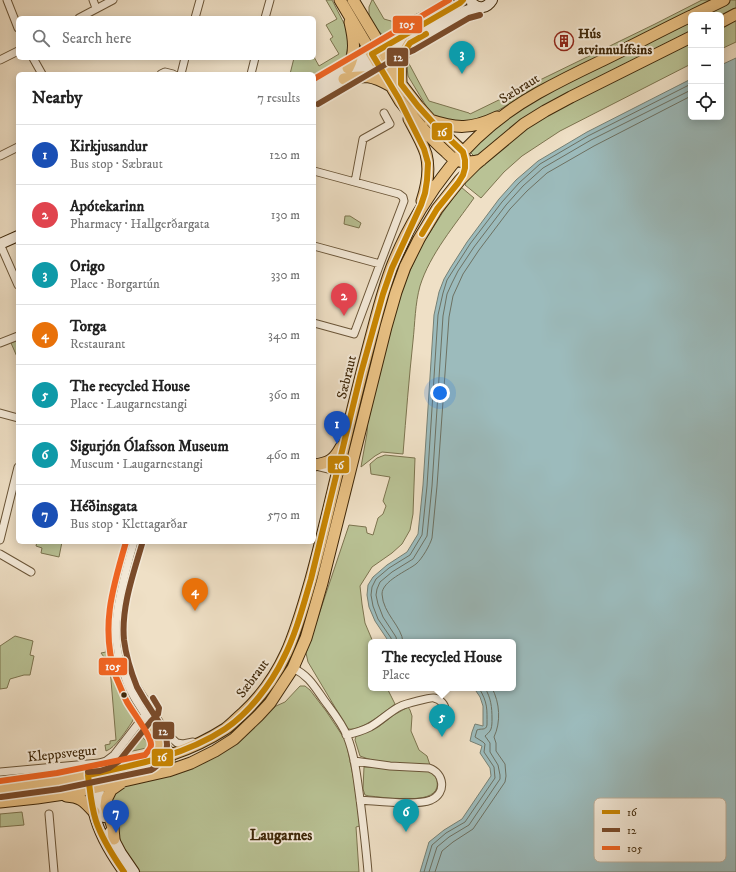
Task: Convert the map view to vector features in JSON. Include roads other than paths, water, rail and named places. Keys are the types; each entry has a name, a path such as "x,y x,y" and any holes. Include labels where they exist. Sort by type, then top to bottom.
{"main road":[{"path":"340,0 378,54"},
{"path":"347,0 396,86 400,101 426,153 428,178 420,209"},
{"path":"353,0 378,54"},
{"name":"Sæbraut","path":"700,12 724,0"},
{"path":"347,12 354,54 348,68"},
{"path":"724,20 736,14"},
{"name":"Sæbraut","path":"0,789 58,782 148,762 172,755 202,742 227,728 263,693 273,679 291,644 304,605 380,304 390,272 420,209 436,186 487,129 510,111 561,81 688,18"},
{"name":"Sæbraut","path":"0,802 54,796 94,788 170,770 188,764 215,751 234,739 270,703 293,668 306,638 322,583 396,292 405,267 419,239 437,209 460,180 482,159 524,124 577,94 688,38"},
{"path":"396,86 403,54 410,43"},
{"path":"344,79 368,76 396,86 430,120 461,158 464,171 460,180"},
{"path":"400,101 435,142 461,158 476,161 482,159"},
{"path":"430,120 441,124 466,127 484,122 510,111"},
{"path":"316,466 332,460 345,440"},
{"path":"316,467 325,471 334,486"},
{"path":"148,762 157,753 159,747 159,740 155,730"},
{"path":"172,755 188,764"},
{"path":"114,839 113,828 106,806 107,798 111,790 122,782"},
{"path":"54,796 75,797 81,799 94,812"}],"street":[{"path":"7,0 16,23"},
{"path":"93,0 96,8"},
{"path":"82,16 113,0"},
{"path":"196,16 200,0"},
{"path":"266,16 270,0"},
{"path":"316,96 344,79 378,54 463,0"},
{"path":"316,87 348,68 378,54 410,43 466,11 473,4 483,7 490,4 492,0"},
{"path":"0,60 16,51"},
{"path":"34,60 41,72"},
{"path":"182,72 184,60"},
{"path":"252,72 254,60"},
{"path":"355,182 363,139 390,124 384,113"},
{"path":"0,156 16,148"},
{"path":"316,172 399,194 404,199 404,203 354,334 316,324"},
{"path":"16,237 0,244 16,280"},
{"path":"316,247 380,264"},
{"path":"0,343 16,337"},
{"path":"0,413 16,417"},
{"path":"316,466 347,474 349,477"},
{"path":"0,540 16,475"},
{"path":"133,544 117,614 116,634 120,661 127,683 145,715 172,755"},
{"path":"0,554 31,572"},
{"path":"120,661 167,734 177,743 191,743 211,737"},
{"path":"293,668 302,673 312,683 334,713 346,735 354,761 365,836 368,872"},
{"path":"346,735 371,726 387,714 408,703 433,698 440,700 446,711 444,716 436,724"},
{"name":"Kleppsvegur","path":"0,772 106,760 116,753 145,715 151,710"},
{"path":"354,761 390,766 428,768 438,773 442,784 440,793 431,800 423,802 360,800"},
{"path":"92,775 94,788 94,812 101,833 124,872"},
{"path":"94,788 114,839 121,853 134,872"},
{"path":"49,814 54,872"}],"water":[{"path":"736,58 736,872 420,872 429,842 444,830 462,819 491,776 490,768 480,753 482,746 470,741 475,724 483,726 483,706 476,691 516,691 516,639 387,639 375,621 369,607 367,595 368,585 373,577 387,565 407,552 418,534 423,485 434,315 439,292 444,279 467,242 499,199 516,180 538,161 587,132 688,81 688,120 724,120 724,64"}],"place":[{"name":"Hús atvinnulífsins","path":"564,41"},
{"name":"Origo","path":"462,74"},
{"name":"Apótekarinn","path":"344,316"},
{"name":"Kirkjusandur","path":"337,444"},
{"name":"Torga","path":"195,611"},
{"name":"The recycled House","path":"442,737"},
{"name":"Sigurjón Ólafsson Museum","path":"406,832"},
{"name":"Héðinsgata","path":"116,833"}],"district":[{"name":"Laugarnes","path":"281,835"}]}
